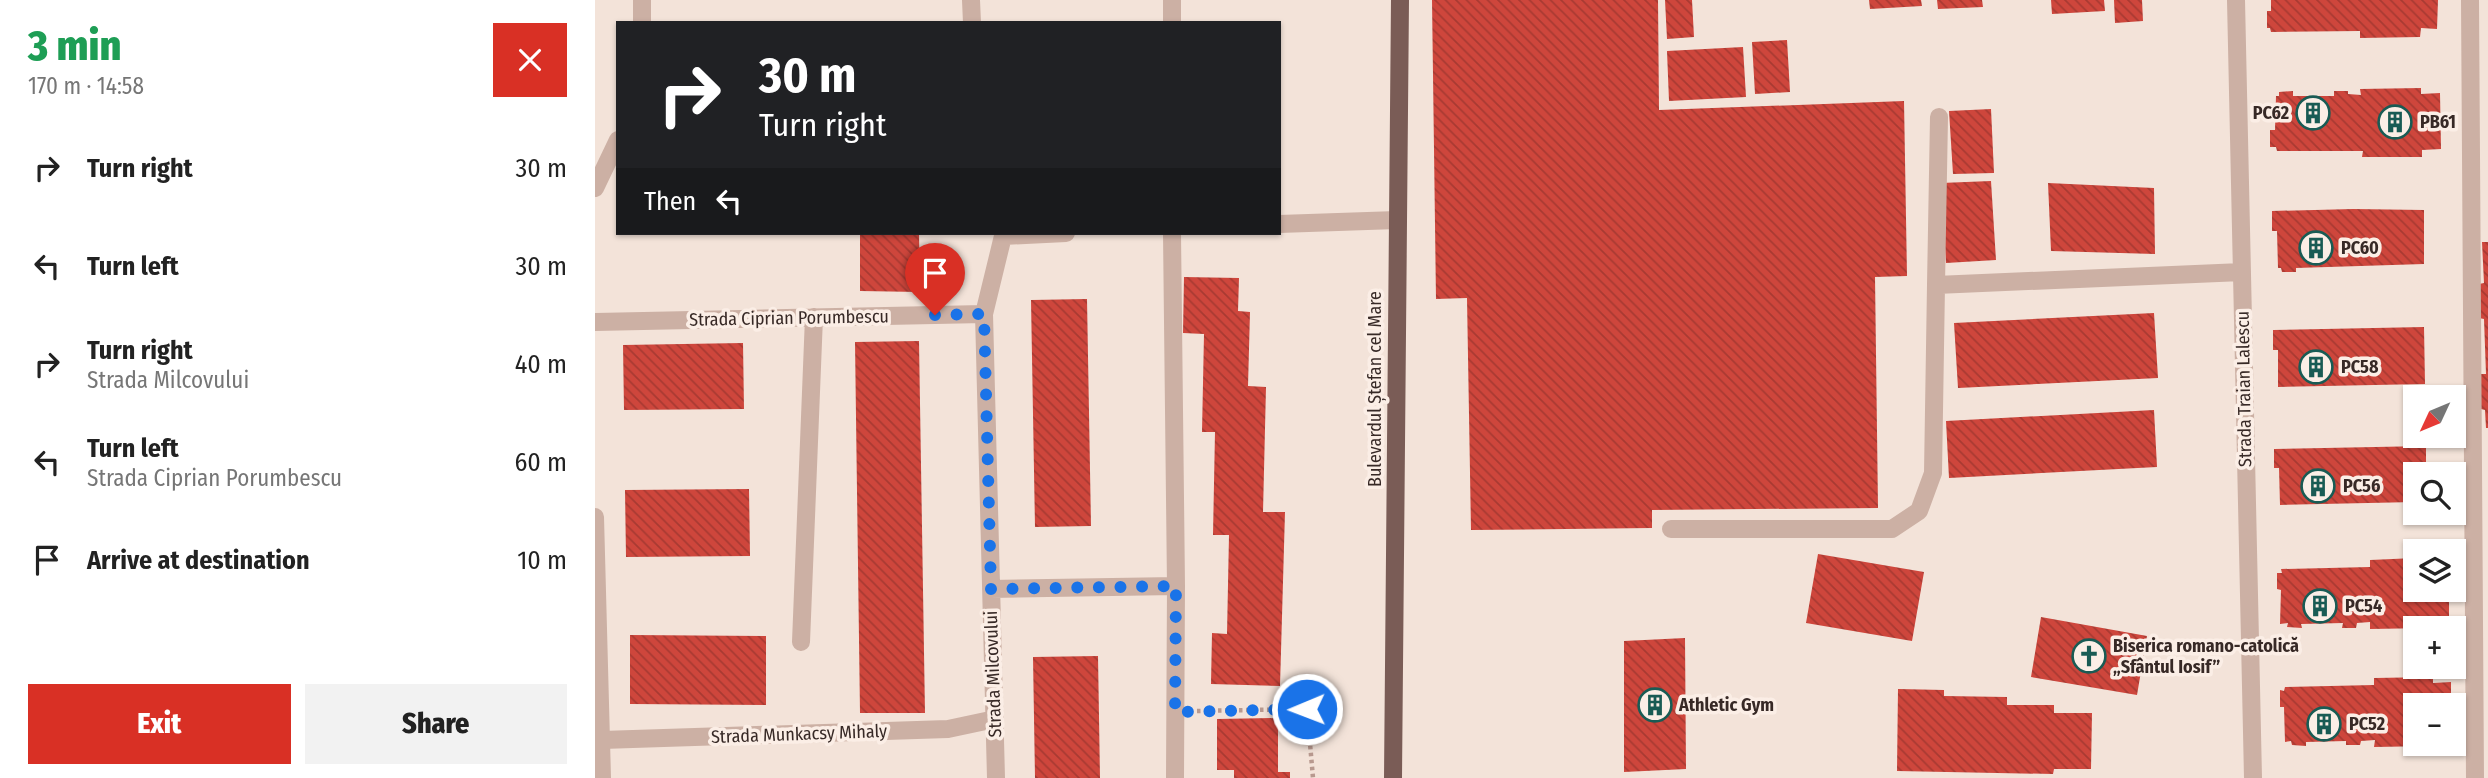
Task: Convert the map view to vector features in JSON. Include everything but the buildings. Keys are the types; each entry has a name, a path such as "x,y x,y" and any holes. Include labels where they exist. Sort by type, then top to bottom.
{"main road":[{"name":"Bulevardul Ștefan cel Mare","path":"1393,778 1400,0"}],"street":[{"path":"642,0 642,21"},
{"path":"971,0 972,21"},
{"path":"1172,0 1172,21"},
{"name":"Strada Traian Lalescu","path":"2236,0 2253,778"},
{"path":"2470,0 2475,778"},
{"path":"1671,529 1892,529 1919,511 1933,473 1939,117"},
{"path":"595,188 616,144"},
{"path":"1281,224 1397,220"},
{"name":"Strada Milcovului","path":"996,778 984,314 1002,235"},
{"path":"1172,235 1175,778"},
{"path":"1936,285 2242,272"},
{"name":"Strada Ciprian Porumbescu","path":"595,322 984,314"},
{"path":"801,642 814,317"},
{"path":"595,517 602,778"},
{"path":"991,589 1176,586"},
{"name":"Strada Munkacsy Mihaly","path":"602,740 949,729 995,719"}],"path":[{"path":"1175,712 1307,709 1313,778"}],"place":[{"name":"PC62","path":"2313,113"},
{"name":"PB61","path":"2395,122"},
{"name":"PC60","path":"2316,248"},
{"name":"PC58","path":"2316,367"},
{"name":"PC56","path":"2318,486"},
{"name":"PC54","path":"2320,606"},
{"name":"Biserica romano-catolică „Sfântul Iosif”","path":"2089,656"},
{"name":"Athletic Gym","path":"1655,705"},
{"name":"PC52","path":"2324,724"}],"route":[{"path":"935,315 984,314 991,589 1176,586 1175,712 1307,709"}]}
